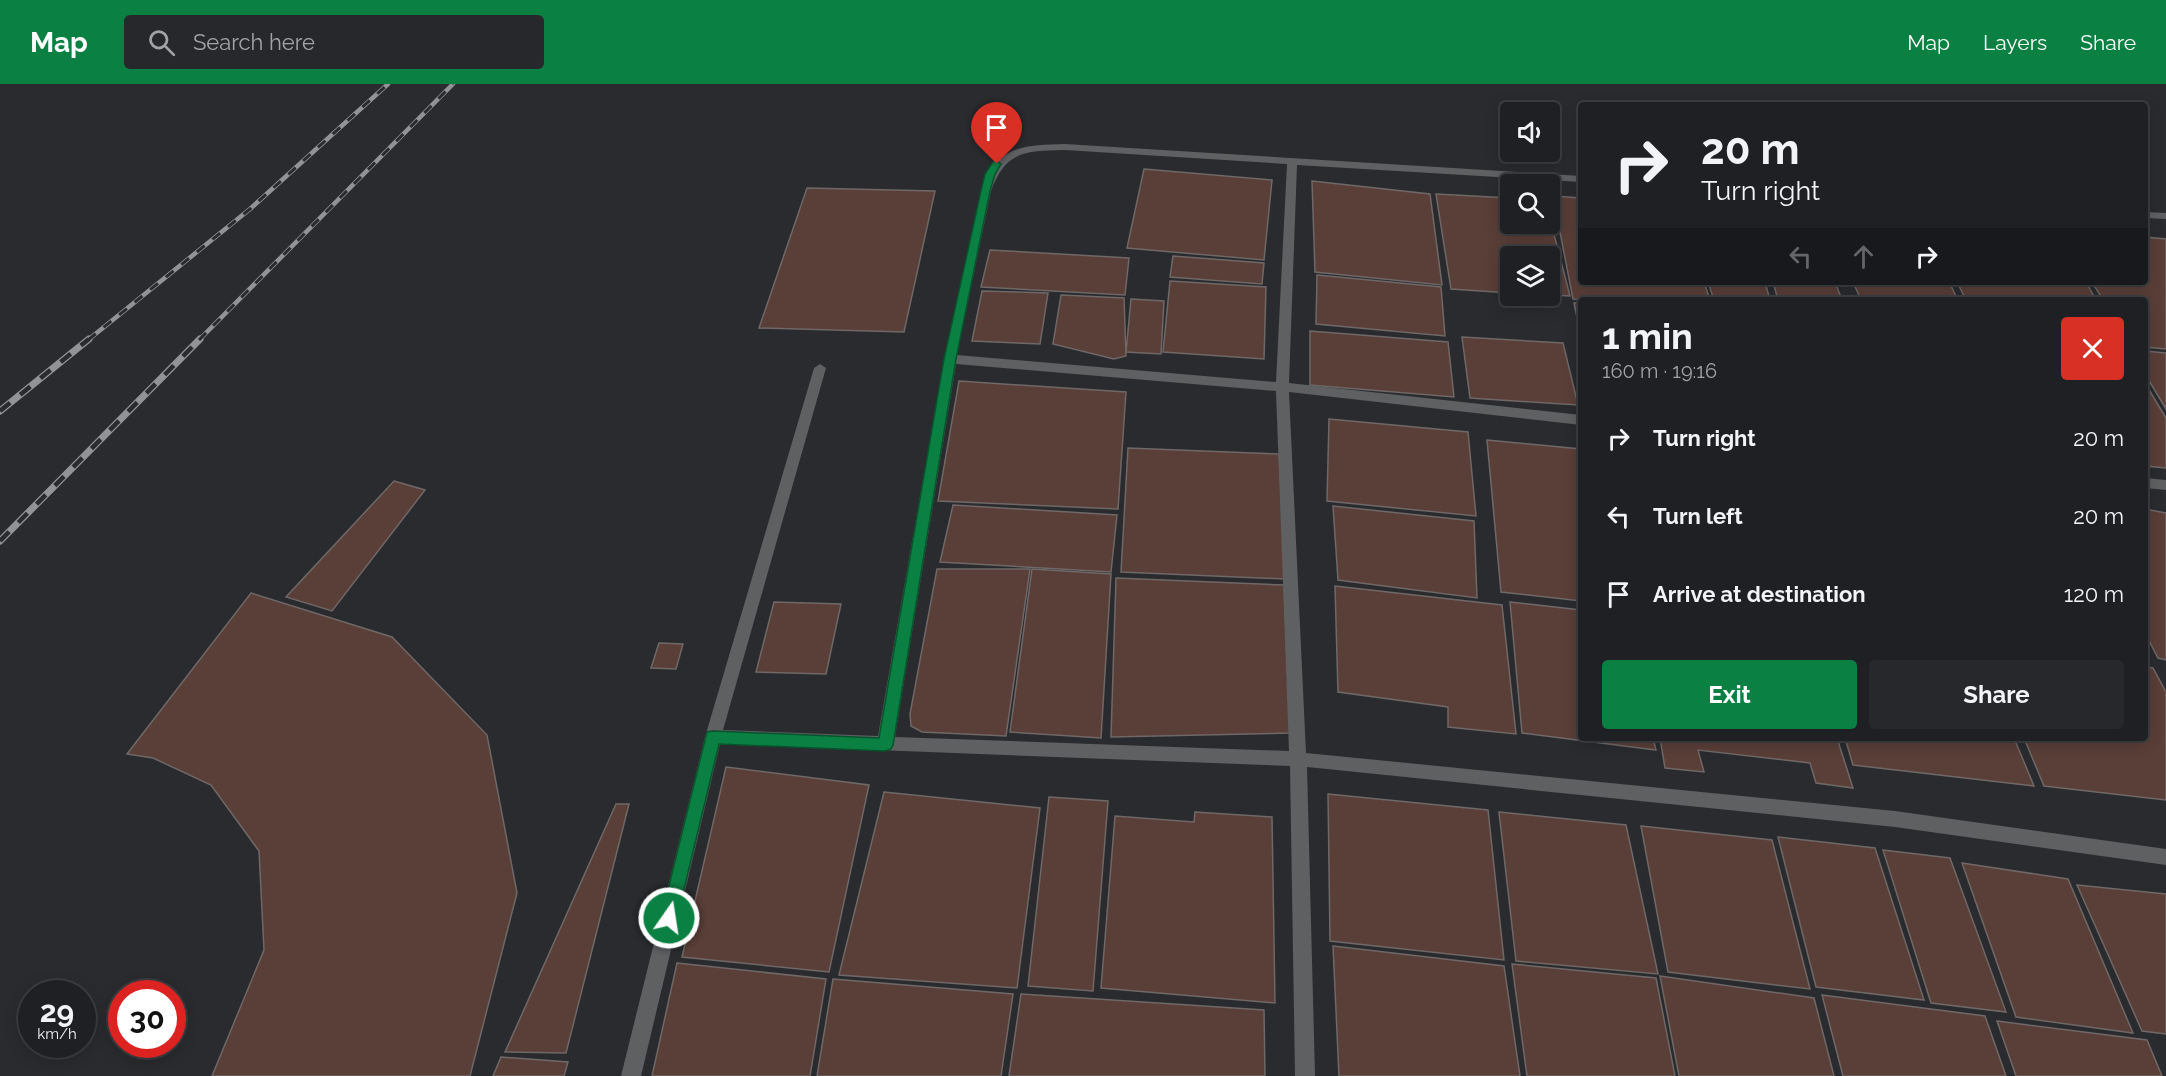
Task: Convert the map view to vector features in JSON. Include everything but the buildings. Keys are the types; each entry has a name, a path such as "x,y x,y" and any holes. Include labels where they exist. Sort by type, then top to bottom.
{"street":[{"path":"885,745 950,359 990,174 997,164 1008,156 1028,148 1065,147 1578,179"},
{"path":"1292,161 1282,387 1298,759 1305,1076"},
{"path":"2148,215 2166,216"},
{"path":"950,359 1282,387 1578,420"},
{"path":"631,1076 713,737 820,368"},
{"path":"2148,483 2166,485"},
{"path":"713,737 1298,759 1895,819 2166,857"}],"railway":[{"path":"88,340 250,209 388,84"},
{"path":"199,340 453,84"},
{"path":"0,411 89,339"},
{"path":"0,541 200,339"}],"route":[{"path":"669,918 713,737 885,745 950,359 990,174 997,164"}]}
